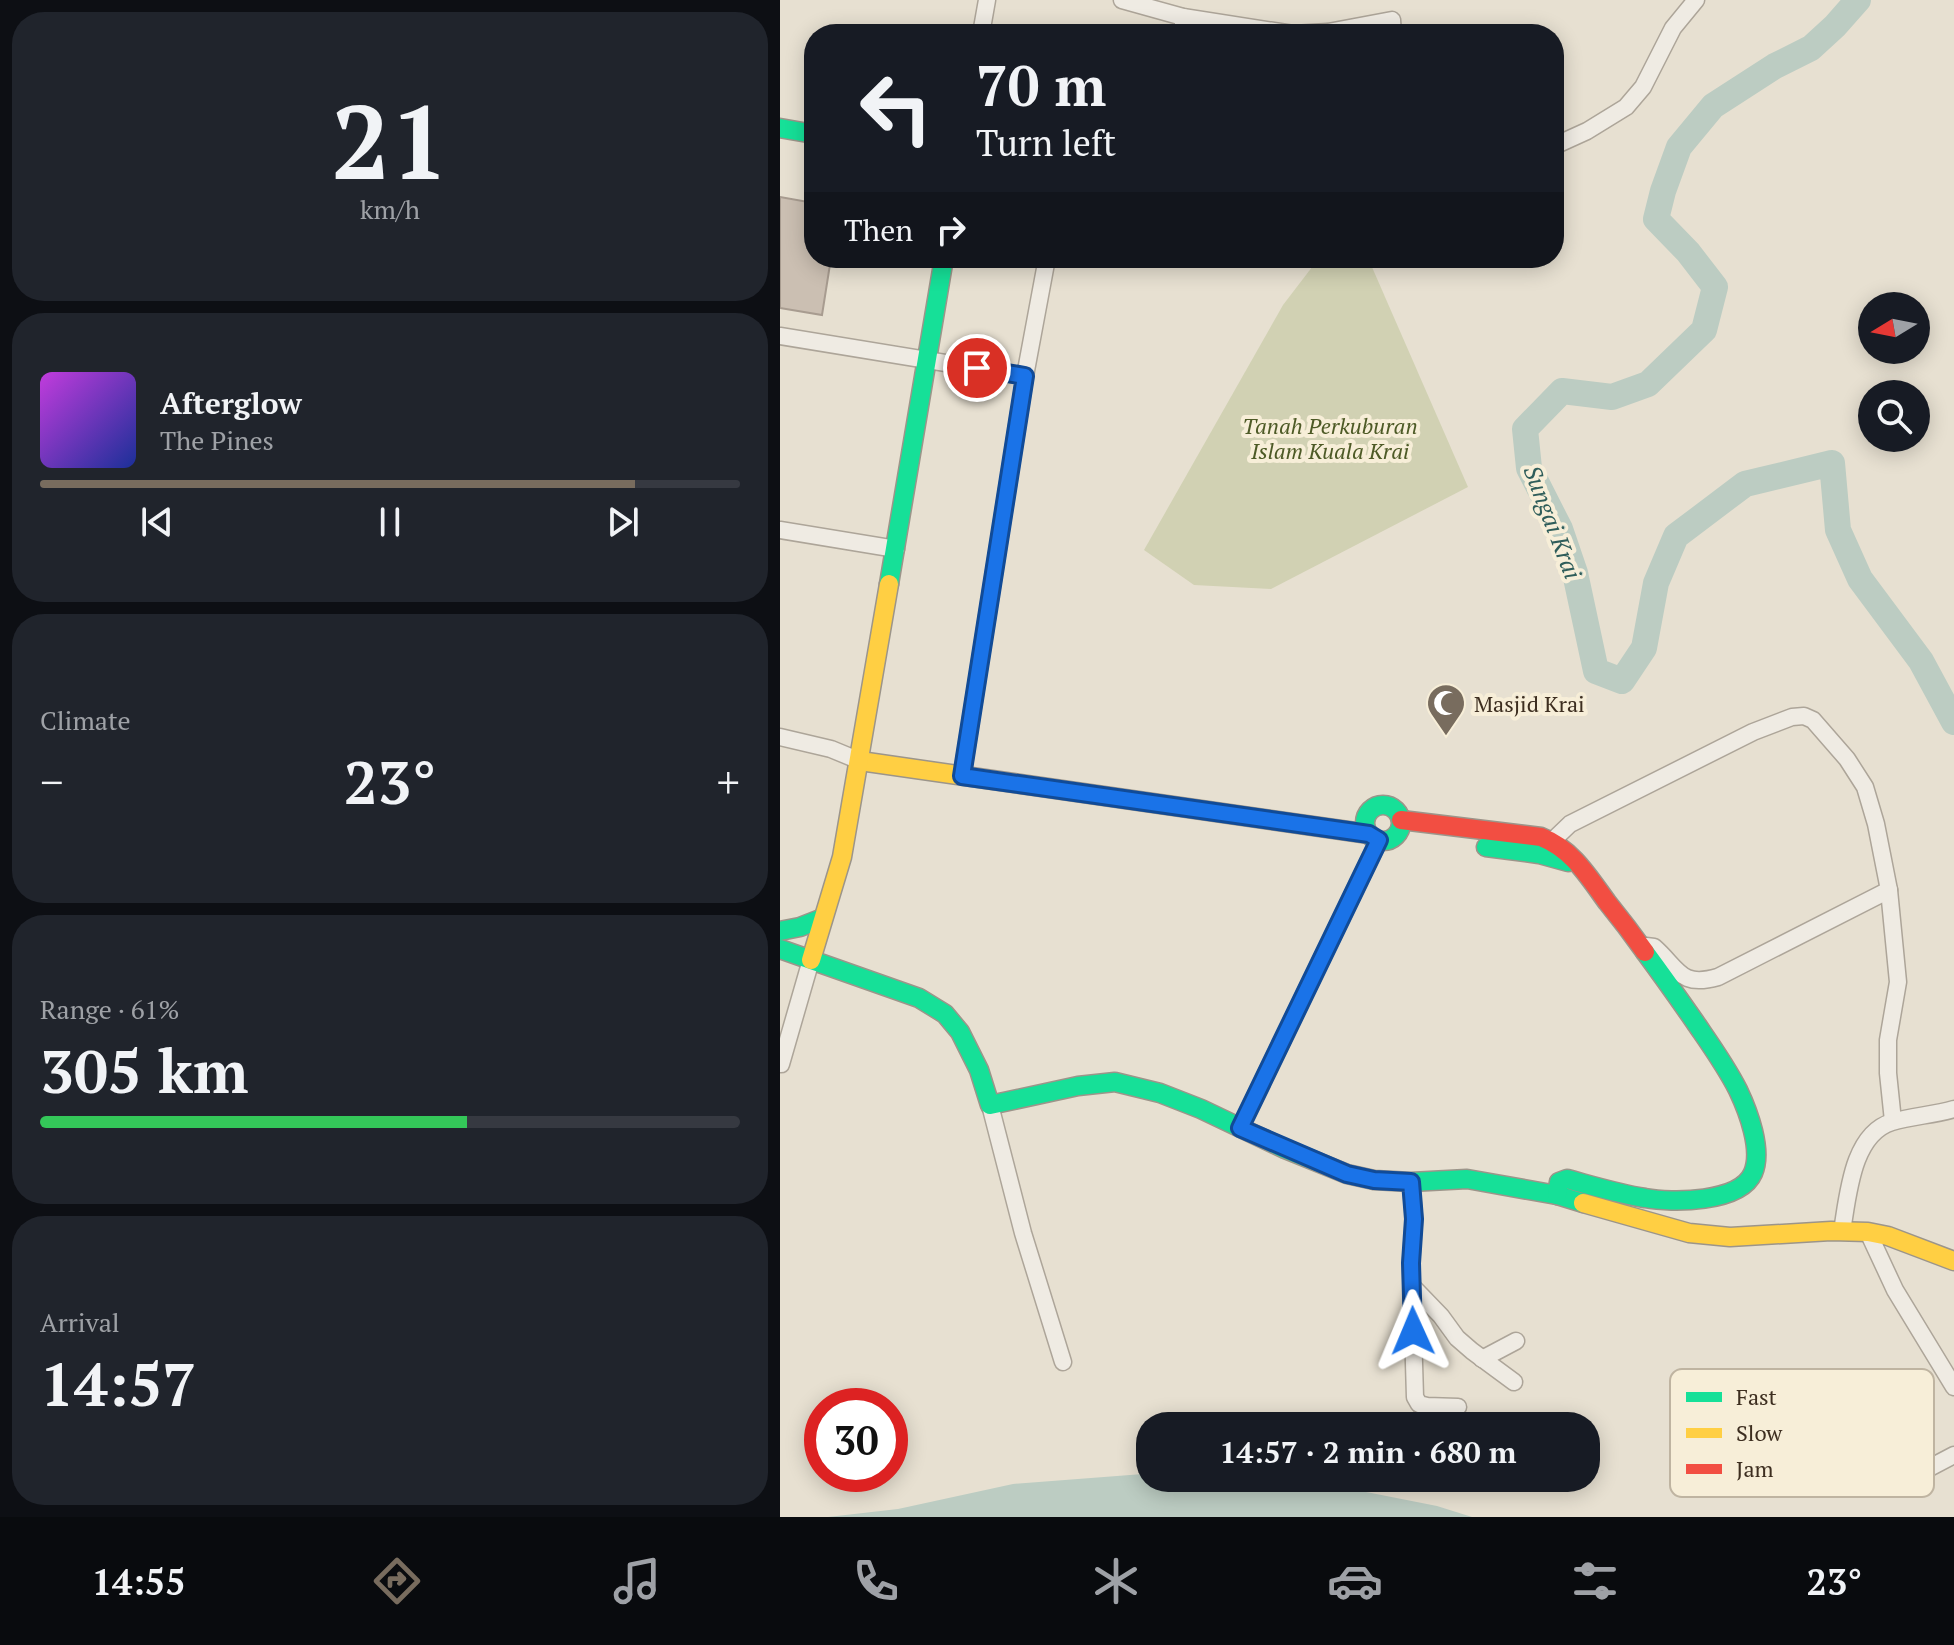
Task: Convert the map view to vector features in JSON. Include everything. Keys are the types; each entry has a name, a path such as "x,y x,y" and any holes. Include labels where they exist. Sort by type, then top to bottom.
{"street":[{"path":"983,24 987,0"},
{"path":"1122,0 1181,24"},
{"path":"1564,141 1626,107 1643,87 1673,28 1696,0"},
{"path":"1371,24 1392,20 1392,24"},
{"path":"780,128 804,132"},
{"path":"780,1064 842,857 942,268"},
{"path":"963,768 1045,268"},
{"path":"780,336 1025,376"},
{"path":"780,530 896,549"},
{"path":"1545,847 1570,824 1753,732 1792,717 1804,716 1813,720 1847,759 1865,787 1876,824 1889,890 1898,982 1888,1040 1893,1121"},
{"path":"780,737 831,749 1382,829 1541,837 1545,847 1578,864 1642,947 1721,1059 1748,1116 1755,1144 1755,1167 1750,1180 1737,1190 1715,1197 1660,1200 1567,1179 1559,1182 1557,1195"},
{"path":"1240,1128 1382,829"},
{"path":"1642,947 1654,947 1687,978 1695,982 1704,981 1718,977 1889,890"},
{"path":"780,931 823,918"},
{"path":"780,949 919,998 945,1014 960,1032 979,1070 990,1105 1023,1233 1063,1362"},
{"path":"990,1105 1078,1086 1115,1082 1160,1093 1347,1174 1374,1180 1467,1179 1557,1195 1689,1233 1730,1237 1868,1232 1888,1236 1954,1261"},
{"path":"1842,1231 1851,1180 1860,1153 1875,1131 1893,1121 1954,1109"},
{"path":"1411,1182 1416,1401 1427,1406 1458,1407"},
{"path":"1868,1232 1895,1290 1954,1387"},
{"path":"1412,1286 1457,1338 1514,1382"},
{"path":"1482,1359 1516,1341"},
{"path":"1934,1466 1954,1455"}],"green space":[{"name":"Tanah Perkuburan Islam Kuala Krai","path":"1311,268 1372,268 1468,487 1271,589 1194,585 1144,550 1283,305"}],"shaded area":[{"path":"1136,1475 1136,1492 1366,1492 1437,1506 1472,1517 828,1517 898,1509 1013,1484"}],"building":[{"path":"780,197 804,201 804,268 829,268 822,315 780,308"}],"waterway":[{"name":"Sungai Krai","path":"1858,0 1811,48 1775,66 1713,106 1679,147 1656,219 1688,252 1715,287 1704,330 1648,384 1612,397 1562,391 1525,429 1529,468 1560,529 1575,573 1596,671 1622,681 1644,648 1656,583 1676,536 1745,484 1832,463 1838,530 1860,579 1921,661 1954,722"}],"traffic: fast":[{"path":"780,128 804,132"},
{"path":"889,584 942,268"},
{"path":"1383,805 1396,810 1401,823 1396,836 1383,841 1370,836 1365,823 1370,810 1383,805"},
{"path":"1486,847 1539,854 1568,862"},
{"path":"780,931 823,918"},
{"path":"780,949 919,998 945,1014 960,1032 979,1070 990,1105 1078,1086 1115,1082 1160,1093 1201,1109 1347,1174 1374,1180 1411,1182 1467,1179 1557,1195 1583,1203"},
{"path":"1557,1195 1559,1182 1567,1179 1645,1198 1704,1199 1734,1190 1746,1183 1753,1173 1756,1164 1755,1142 1738,1090 1712,1047 1645,952"}],"traffic: slow":[{"path":"811,960 842,857 889,584"},
{"path":"860,761 1369,834"},
{"path":"1583,1203 1689,1233 1730,1237 1868,1232 1888,1236 1954,1261"}],"traffic: jam":[{"path":"1401,820 1541,837 1552,842 1578,864 1645,952"}],"place":[{"name":"Masjid Krai","path":"1446,737"}],"route":[{"path":"977,368 1025,376 962,776 1369,834 1379,840 1240,1128 1347,1174 1374,1180 1411,1182 1414,1219 1411,1263 1413,1331"}]}
